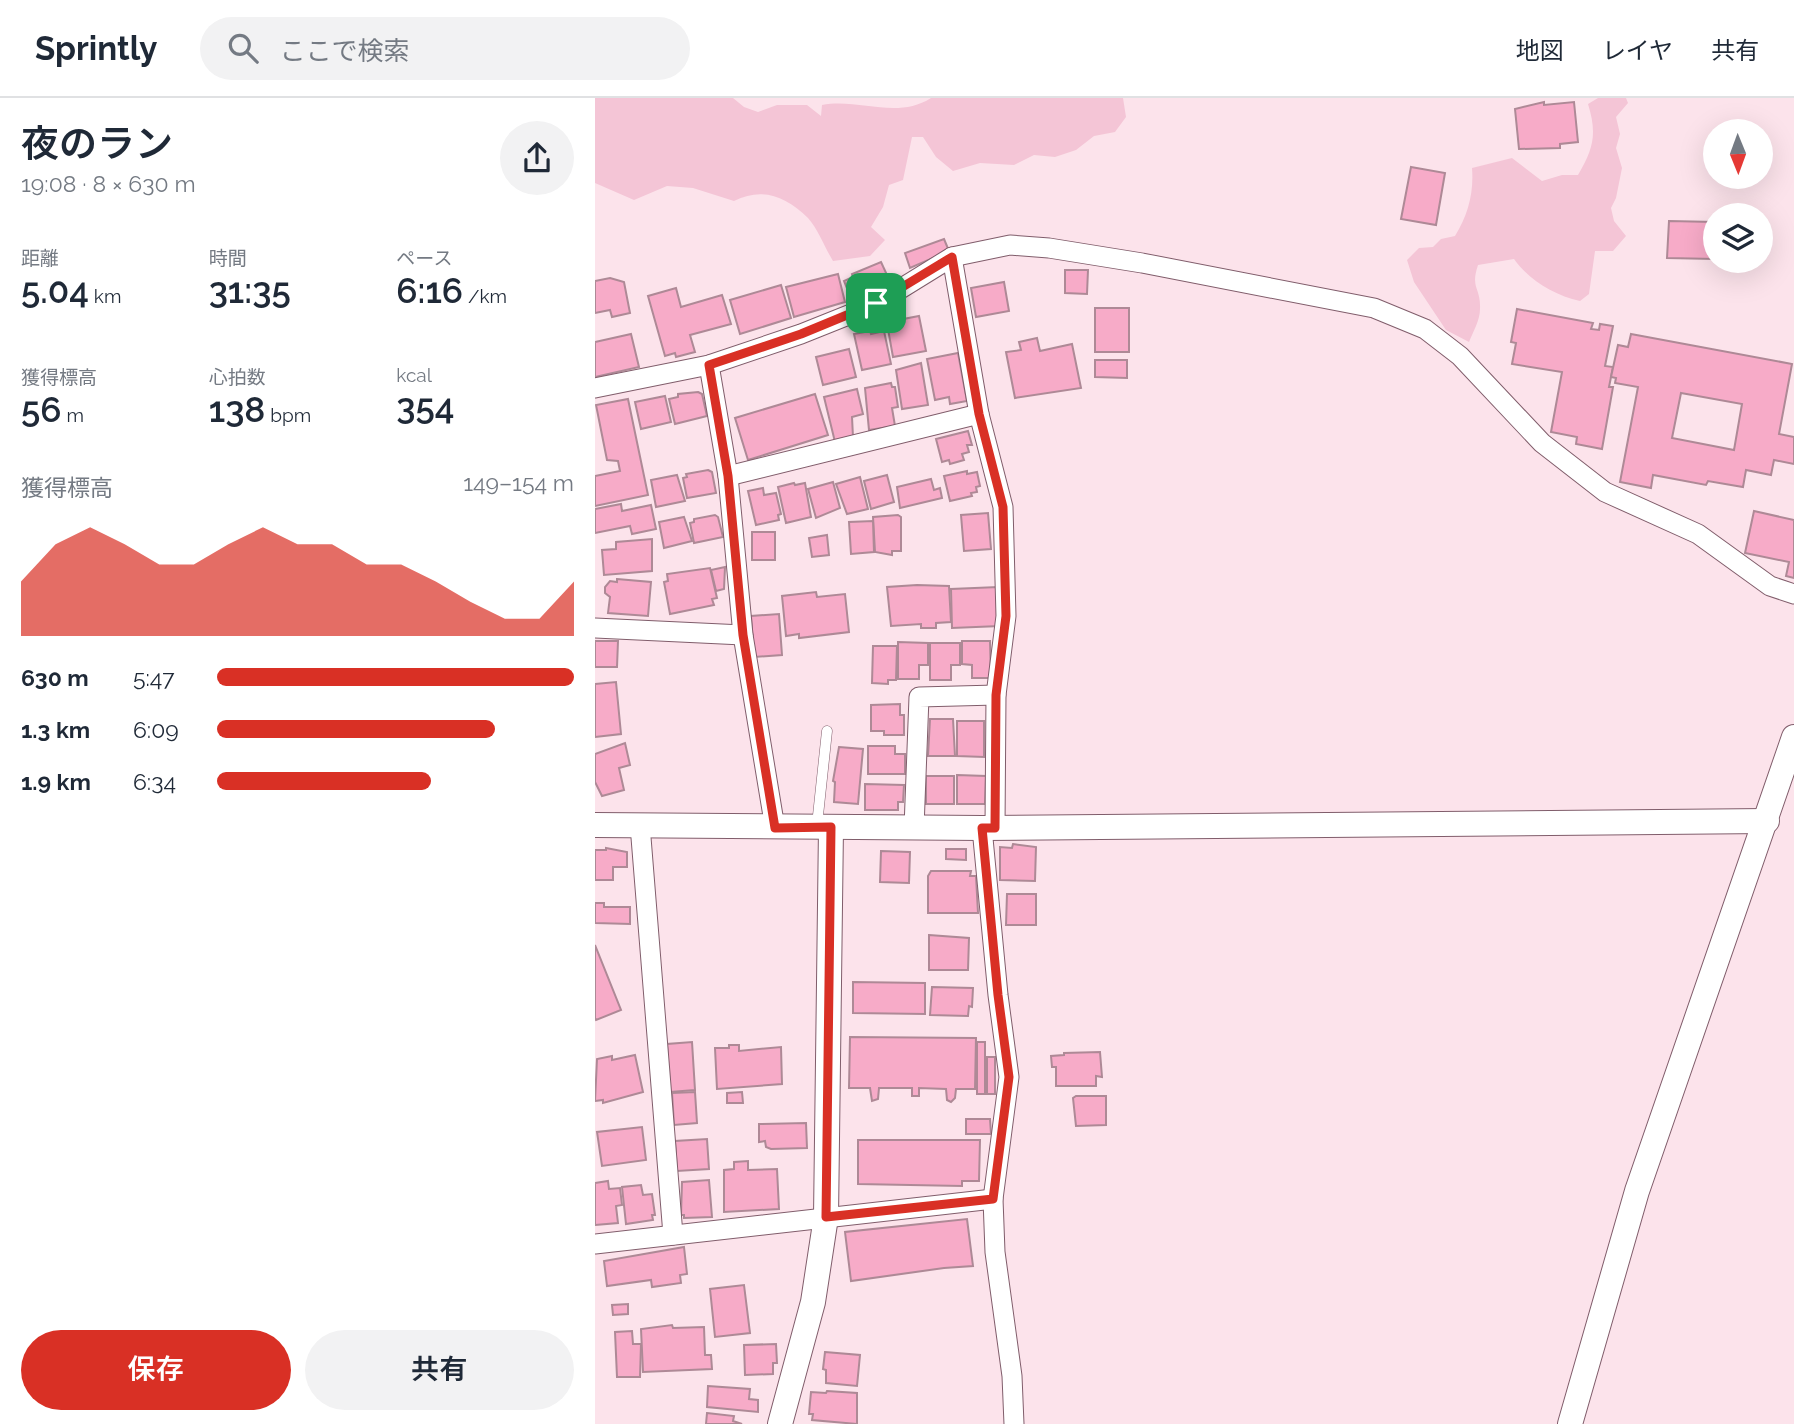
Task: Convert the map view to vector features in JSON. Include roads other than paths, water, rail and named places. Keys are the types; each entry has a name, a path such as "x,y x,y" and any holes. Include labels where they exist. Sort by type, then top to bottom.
{"street":[{"path":"595,388 709,365 801,334 876,303 952,257 1010,246 1049,248 1374,308 1425,329 1460,356 1542,443 1605,492 1698,534 1770,586 1794,594"},
{"path":"952,257 979,414 1003,507 1006,616 996,695 989,828 998,995 1009,1077 993,1199 995,1252 1012,1376 1014,1424"},
{"path":"709,365 728,476 743,635 775,828"},
{"path":"728,476 979,414"},
{"path":"595,628 743,635"},
{"path":"914,828 919,697 996,695"},
{"path":"1570,1424 1637,1191 1767,821 1786,777 1794,737"},
{"path":"595,825 989,828 1767,821"},
{"path":"640,825 673,1235"},
{"path":"780,1424 813,1302 826,1217 824,827"},
{"path":"595,1244 993,1199"}],"lane":[{"path":"824,827 827,731"}]}
